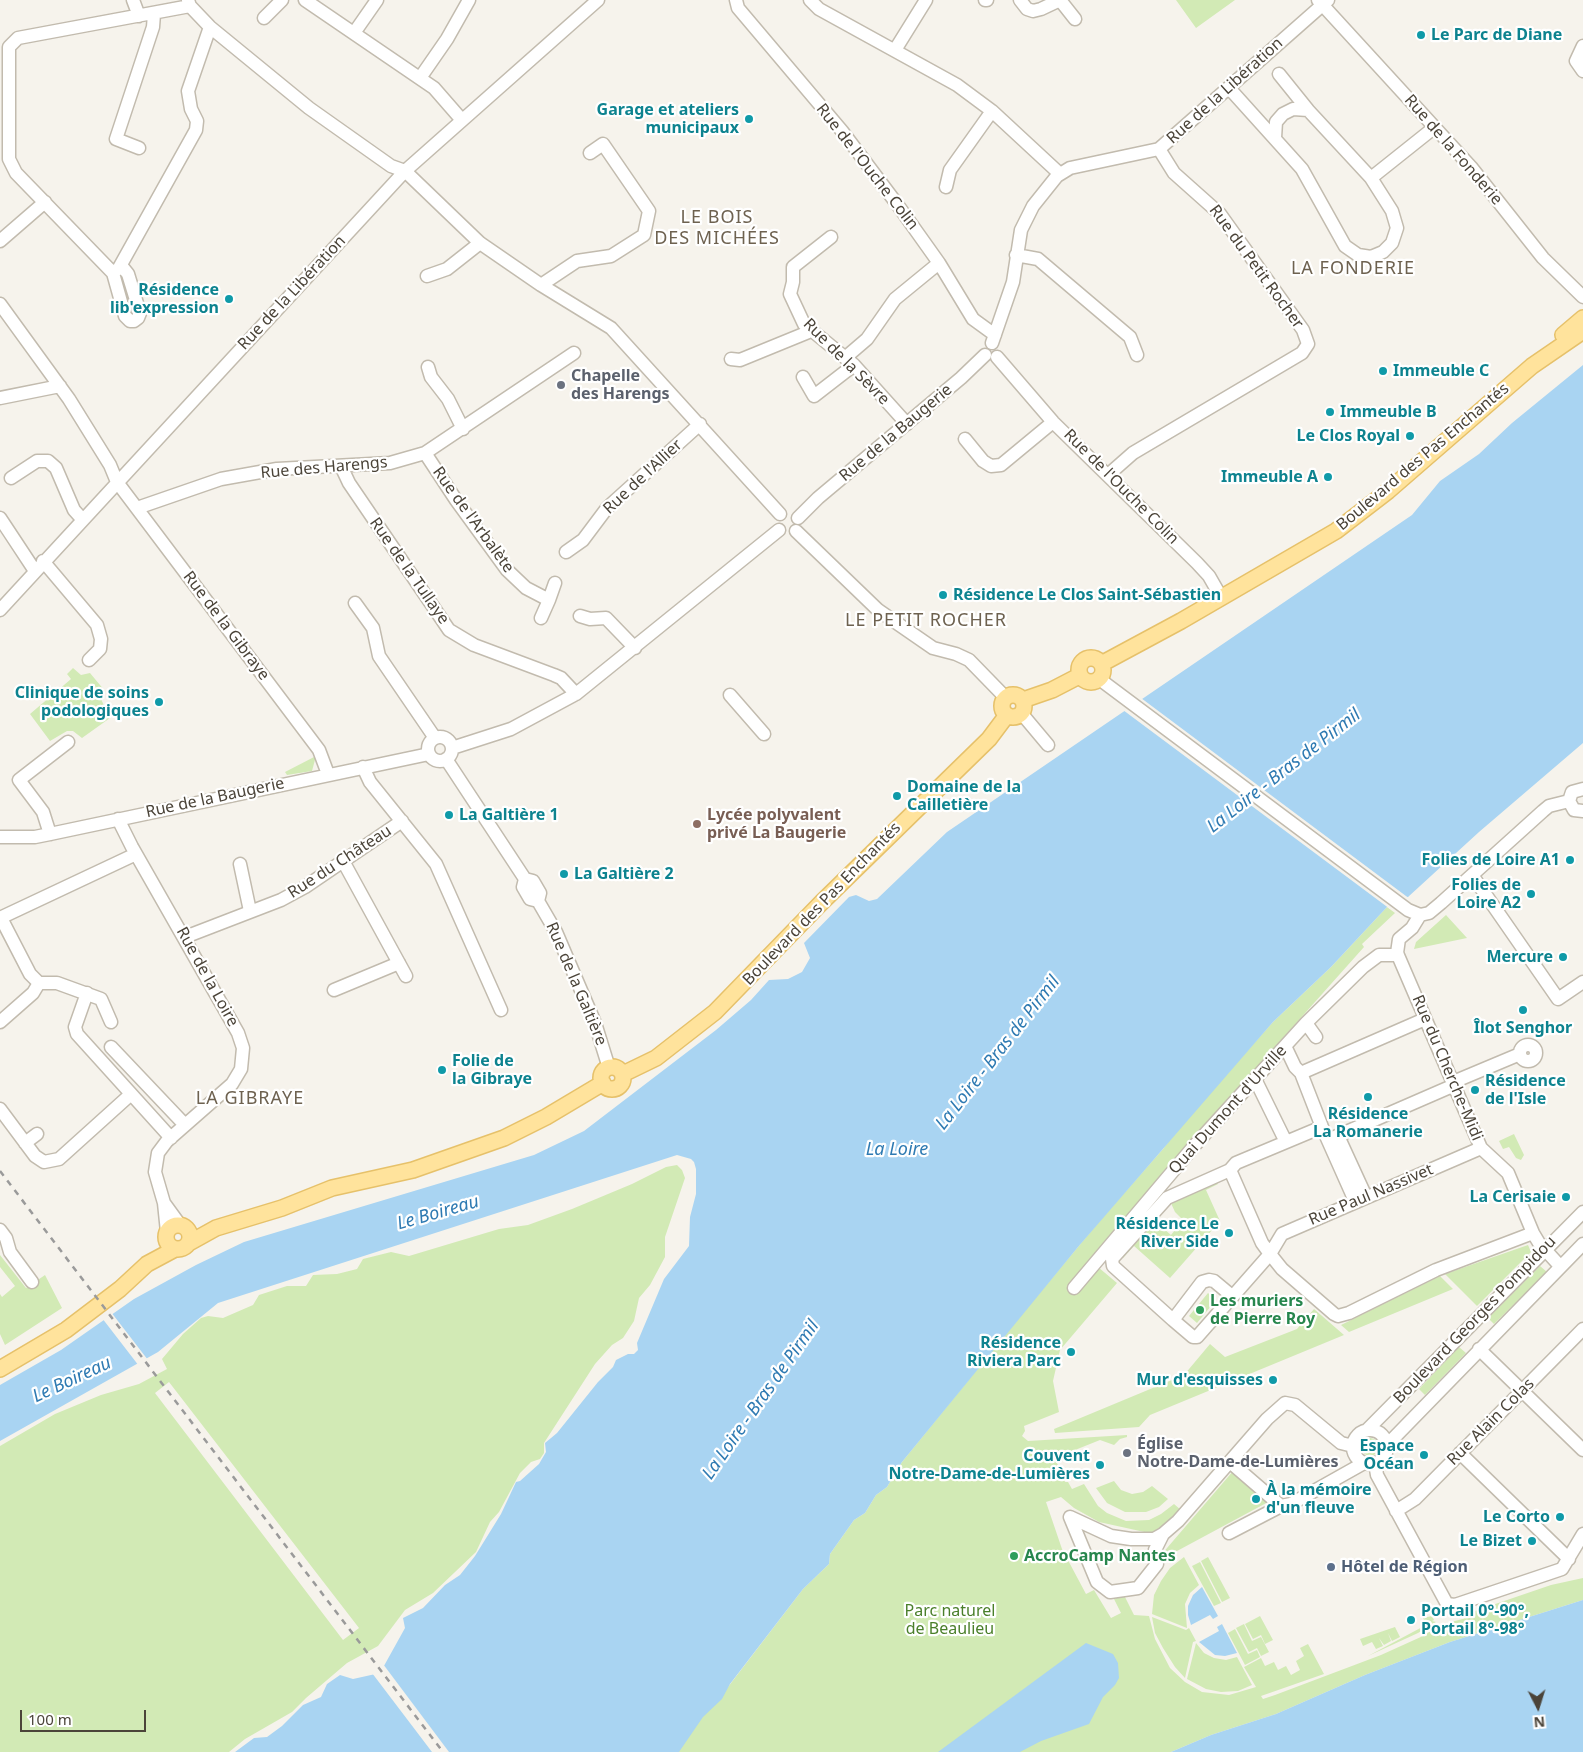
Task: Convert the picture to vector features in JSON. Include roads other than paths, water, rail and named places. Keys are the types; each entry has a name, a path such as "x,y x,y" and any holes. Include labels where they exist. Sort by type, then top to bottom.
{"main road":[{"name":"Boulevard des Pas Enchantés","path":"1103,663 1312,545 1362,512 1532,366 1583,318"},
{"name":"Boulevard des Pas Enchantés","path":"1532,366 1583,331"},
{"path":"1096,658 1103,663 1101,681 1087,681 1079,676 1081,665 1088,660 1096,658"},
{"path":"1006,698 1002,707 1017,710 1079,676"},
{"name":"Boulevard des Pas Enchantés","path":"616,1071 656,1058 715,1012 822,902 1017,710"},
{"path":"0,1369 23,1354 86,1303 108,1288 131,1277 177,1236 216,1228 282,1208 344,1184 413,1170 504,1138 546,1117 603,1083 602,1074 616,1071"}],"street":[{"path":"132,0 139,16"},
{"path":"264,18 282,0"},
{"path":"306,0 434,88 461,119"},
{"path":"354,33 377,0"},
{"path":"420,78 447,39 469,0"},
{"name":"Rue de la Libération","path":"2,605 83,520 405,171 461,119 598,0"},
{"name":"Rue de l'Ouche Colin","path":"736,0 738,8 842,131 939,263 973,318 994,339"},
{"path":"895,50 926,0"},
{"path":"1020,0 1027,9 1032,11 1060,0 1075,19"},
{"name":"Rue de la Libération","path":"1060,174 1070,168 1159,149 1323,2"},
{"name":"Rue de la Fonderie","path":"1323,2 1487,187 1543,258 1583,296"},
{"path":"210,27 188,91 191,109 196,121 196,130 116,271 16,173 9,159 4,76 9,47 18,38 154,14 189,3 210,27 309,108 391,166 405,171 480,243 541,286 611,328 780,514"},
{"path":"813,3 957,85 992,112 1060,174 1039,197 1026,219 1016,255 1013,282 994,339"},
{"path":"139,148 116,139 153,27 154,14"},
{"path":"1583,46 1576,61 1583,71"},
{"path":"1229,88 1302,169 1345,246 1358,255 1371,256 1383,252 1392,243 1397,228 1392,211 1371,178 1308,110 1279,74"},
{"path":"1275,138 1276,122 1283,114 1294,109 1308,110"},
{"path":"946,187 950,170 992,112"},
{"path":"1371,178 1435,127"},
{"path":"541,286 577,261 611,256 644,235 649,211 603,144 590,153"},
{"name":"Rue du Petit Rocher","path":"1108,475 1134,453 1302,353 1308,344 1303,330 1220,214 1174,173 1159,149"},
{"path":"0,241 45,202"},
{"name":"Rue de la Sèvre","path":"831,237 793,267 793,282 790,294 804,324 850,361 907,424"},
{"path":"427,276 447,269 480,243"},
{"path":"1016,255 1038,259 1130,337 1137,355"},
{"path":"803,377 814,396 850,361 895,299 939,263"},
{"name":"Rue de la Gibraye","path":"0,304 60,386 110,465 117,482 319,750 328,774"},
{"path":"731,359 740,360 811,331"},
{"name":"Rue de la Baugerie","path":"800,513 991,356 986,346 994,339"},
{"name":"Rue des Harengs","path":"137,508 221,479 277,469 390,463 425,452 463,429 574,353"},
{"name":"Rue de l'Ouche Colin","path":"991,356 1053,422 1197,563 1209,576 1222,597"},
{"path":"428,367 432,377 448,399 463,429"},
{"path":"0,398 60,386"},
{"path":"965,439 983,461 991,466 1002,465 1053,422"},
{"name":"Rue de l'Allier","path":"566,552 583,540 606,508 700,424"},
{"name":"Rue de l'Arbalète","path":"425,452 456,500 507,570 526,588 550,600"},
{"path":"11,478 37,461 48,461 56,468 74,510 83,520"},
{"name":"Rue de la Tullaye","path":"341,466 348,483 449,630 474,645 561,678 576,694"},
{"path":"800,513 799,526 796,531 786,534 778,530 776,520 780,514 800,513"},
{"path":"0,518 39,566 97,625 101,639 100,649 89,660"},
{"path":"435,738 429,744 429,754 436,761 511,729 576,694 778,530"},
{"path":"796,531 878,610 933,648 956,654 969,660 1006,698"},
{"path":"541,618 550,600 555,583"},
{"path":"355,603 373,628 379,656 435,738 445,739 449,754"},
{"path":"580,616 590,619 606,618 635,648"},
{"path":"1101,681 1414,912 1429,913 1543,811 1556,804 1569,801"},
{"path":"730,696 764,734"},
{"path":"1017,710 1048,745"},
{"path":"50,834 43,812 19,780 68,742"},
{"name":"Rue de la Baugerie","path":"0,837 26,838 50,834 429,754"},
{"name":"Rue de la Galtière","path":"449,754 525,880 523,887 530,899 538,901 556,932 616,1071"},
{"path":"364,767 370,782 436,864 501,1010"},
{"path":"1569,801 1574,790 1583,789"},
{"path":"1569,801 1574,810 1583,811"},
{"name":"Rue de la Loire","path":"118,819 238,1032 243,1054 241,1069 232,1084 162,1147 155,1162 155,1172 164,1203 177,1236"},
{"name":"Rue du Château","path":"185,937 281,900 343,862 402,821"},
{"path":"111,1022 101,1000 57,983 38,983 30,974 1,918 136,854"},
{"path":"343,862 406,976"},
{"path":"240,864 250,912"},
{"path":"1472,875 1558,999 1583,982"},
{"path":"1398,955 1397,942 1412,928 1414,912"},
{"name":"Quai Dumont d'Urville","path":"1074,1288 1195,1145 1306,1023 1363,967 1379,955 1398,955"},
{"name":"Rue du Cherche-Midi","path":"1398,955 1481,1148 1508,1173 1533,1234 1560,1266"},
{"path":"334,990 399,963"},
{"path":"0,1022 33,993 38,983"},
{"path":"87,993 76,1027 77,1034 130,1095 171,1138"},
{"path":"1301,1073 1425,1019"},
{"path":"1306,1023 1316,1038"},
{"path":"1286,1046 1295,1067 1301,1073 1322,1127 1333,1138 1360,1199"},
{"path":"111,1047 185,1126"},
{"path":"1333,1138 1453,1084 1458,1080 1520,1054"},
{"path":"1255,1079 1284,1138"},
{"path":"0,1109 35,1156 44,1162 59,1159 130,1095"},
{"name":"Quai Dumont d'Urville","path":"1173,1320 1113,1266 1112,1259 1155,1209 1172,1195 1230,1170 1236,1163 1322,1127"},
{"path":"25,1143 37,1134"},
{"name":"Rue Paul Nassivet","path":"1173,1320 1194,1337 1197,1337 1270,1254 1282,1234 1481,1148"},
{"path":"1230,1170 1262,1243 1282,1269 1334,1314 1346,1315 1436,1270 1533,1234"},
{"name":"Boulevard Georges Pompidou","path":"1367,1430 1544,1249 1583,1212"},
{"path":"0,1230 6,1238 10,1252 32,1282"},
{"name":"Boulevard Georges Pompidou","path":"1387,1445 1583,1244"},
{"path":"1173,1320 1202,1282 1214,1281 1232,1296"},
{"name":"Rue Alain Colas","path":"1396,1511 1415,1499 1582,1332"},
{"path":"1479,1349 1583,1450"},
{"path":"1163,1534 1155,1550 1156,1564 1138,1588 1110,1592 1097,1582 1070,1518 1111,1536 1131,1539 1154,1539 1178,1521 1281,1404 1292,1404 1341,1443 1353,1446"},
{"path":"1229,1533 1281,1506 1297,1501 1370,1463 1384,1456 1387,1445 1381,1433 1367,1430 1356,1436 1353,1446 1356,1456 1370,1463 1444,1602 1455,1605 1559,1571 1569,1559 1583,1534"},
{"path":"1460,1453 1569,1559"},
{"path":"1230,1462 1281,1506"}],"water":[{"name":"La Loire","path":"1583,365 1583,743 1479,832 1408,897 1387,907 1331,967 1273,1022 1078,1247 902,1462 887,1487 876,1495 865,1513 854,1520 830,1554 829,1564 803,1589 730,1684 722,1699 703,1717 679,1752 235,1752 254,1738 267,1737 282,1726 303,1705 321,1697 327,1684 340,1675 353,1679 380,1673 405,1628 403,1618 423,1608 445,1585 460,1575 475,1556 501,1514 516,1482 520,1481 539,1464 546,1452 545,1443 557,1433 598,1382 613,1367 616,1360 628,1354 634,1354 638,1350 637,1343 664,1279 689,1246 690,1217 696,1194 696,1169 694,1162 691,1159 677,1155 218,1303 158,1352 0,1441 0,1385 61,1350 134,1299 196,1265 244,1242 534,1155 584,1131 716,1030 751,1000 769,980 788,979 802,972 810,958 804,943 849,897 856,895 869,901 877,899 947,832 1412,515 1440,481 1479,454 1512,423"},
{"path":"1202,1587 1218,1616 1213,1619 1210,1615 1191,1625 1188,1606 1193,1595"},
{"path":"1583,1600 1583,1752 1171,1752 1211,1735 1276,1714 1365,1675 1450,1642"},
{"path":"1222,1624 1237,1653 1225,1656 1215,1655 1199,1642 1219,1631 1217,1627"},
{"path":"1086,1643 1113,1654 1118,1663 1119,1678 1103,1697 1089,1724 1041,1741 1020,1752 938,1752"}],"railway":[{"path":"0,1171 443,1752"}],"place":[{"name":"Le Parc de Diane","path":"1421,35"},
{"name":"Garage et ateliers municipaux","path":"749,119"},
{"name":"Résidence lib'expression","path":"229,299"},
{"name":"Immeuble C","path":"1383,371"},
{"name":"Chapelle des Harengs","path":"561,385"},
{"name":"Immeuble B","path":"1330,412"},
{"name":"Le Clos Royal","path":"1410,436"},
{"name":"Immeuble A","path":"1328,477"},
{"name":"Résidence Le Clos Saint-Sébastien","path":"943,595"},
{"name":"Clinique de soins podologiques","path":"159,702"},
{"name":"Domaine de la Cailletière","path":"897,796"},
{"name":"La Galtière 1","path":"449,815"},
{"name":"Lycée polyvalent privé La Baugerie","path":"697,824"},
{"name":"Folies de Loire A1","path":"1570,860"},
{"name":"La Galtière 2","path":"564,874"},
{"name":"Folies de Loire A2","path":"1531,894"},
{"name":"Mercure","path":"1563,957"},
{"name":"Îlot Senghor","path":"1523,1010"},
{"name":"Folie de la Gibraye","path":"442,1070"},
{"name":"Résidence de l'Isle","path":"1475,1090"},
{"name":"Résidence La Romanerie","path":"1368,1097"},
{"name":"La Cerisaie","path":"1566,1197"},
{"name":"Résidence Le River Side","path":"1229,1233"},
{"name":"Les muriers de Pierre Roy","path":"1200,1310"},
{"name":"Résidence Riviera Parc","path":"1071,1352"},
{"name":"Mur d'esquisses","path":"1273,1380"},
{"name":"Église Notre-Dame-de-Lumières","path":"1127,1453"},
{"name":"Espace Océan","path":"1424,1455"},
{"name":"Couvent Notre-Dame-de-Lumières","path":"1100,1465"},
{"name":"À la mémoire d'un fleuve","path":"1256,1499"},
{"name":"Le Corto","path":"1560,1517"},
{"name":"Le Bizet","path":"1532,1541"},
{"name":"AccroCamp Nantes","path":"1014,1556"},
{"name":"Hôtel de Région","path":"1331,1567"},
{"name":"Portail 0°-90°, Portail 8°-98°","path":"1411,1620"}],"district":[{"name":"LE BOIS DES MICHÉES","path":"717,228"},
{"name":"LA FONDERIE","path":"1353,269"},
{"name":"LE PETIT ROCHER","path":"926,621"},
{"name":"LA GIBRAYE","path":"250,1099"}],"water label":[{"name":"La Loire - Bras de Pirmil","path":"1284,771"},
{"name":"La Loire - Bras de Pirmil","path":"998,1053"},
{"name":"Le Boireau","path":"438,1213"},
{"name":"Le Boireau","path":"72,1380"},
{"name":"La Loire - Bras de Pirmil","path":"761,1400"}],"park label":[{"name":"Parc naturel de Beaulieu","path":"950,1620"}]}
